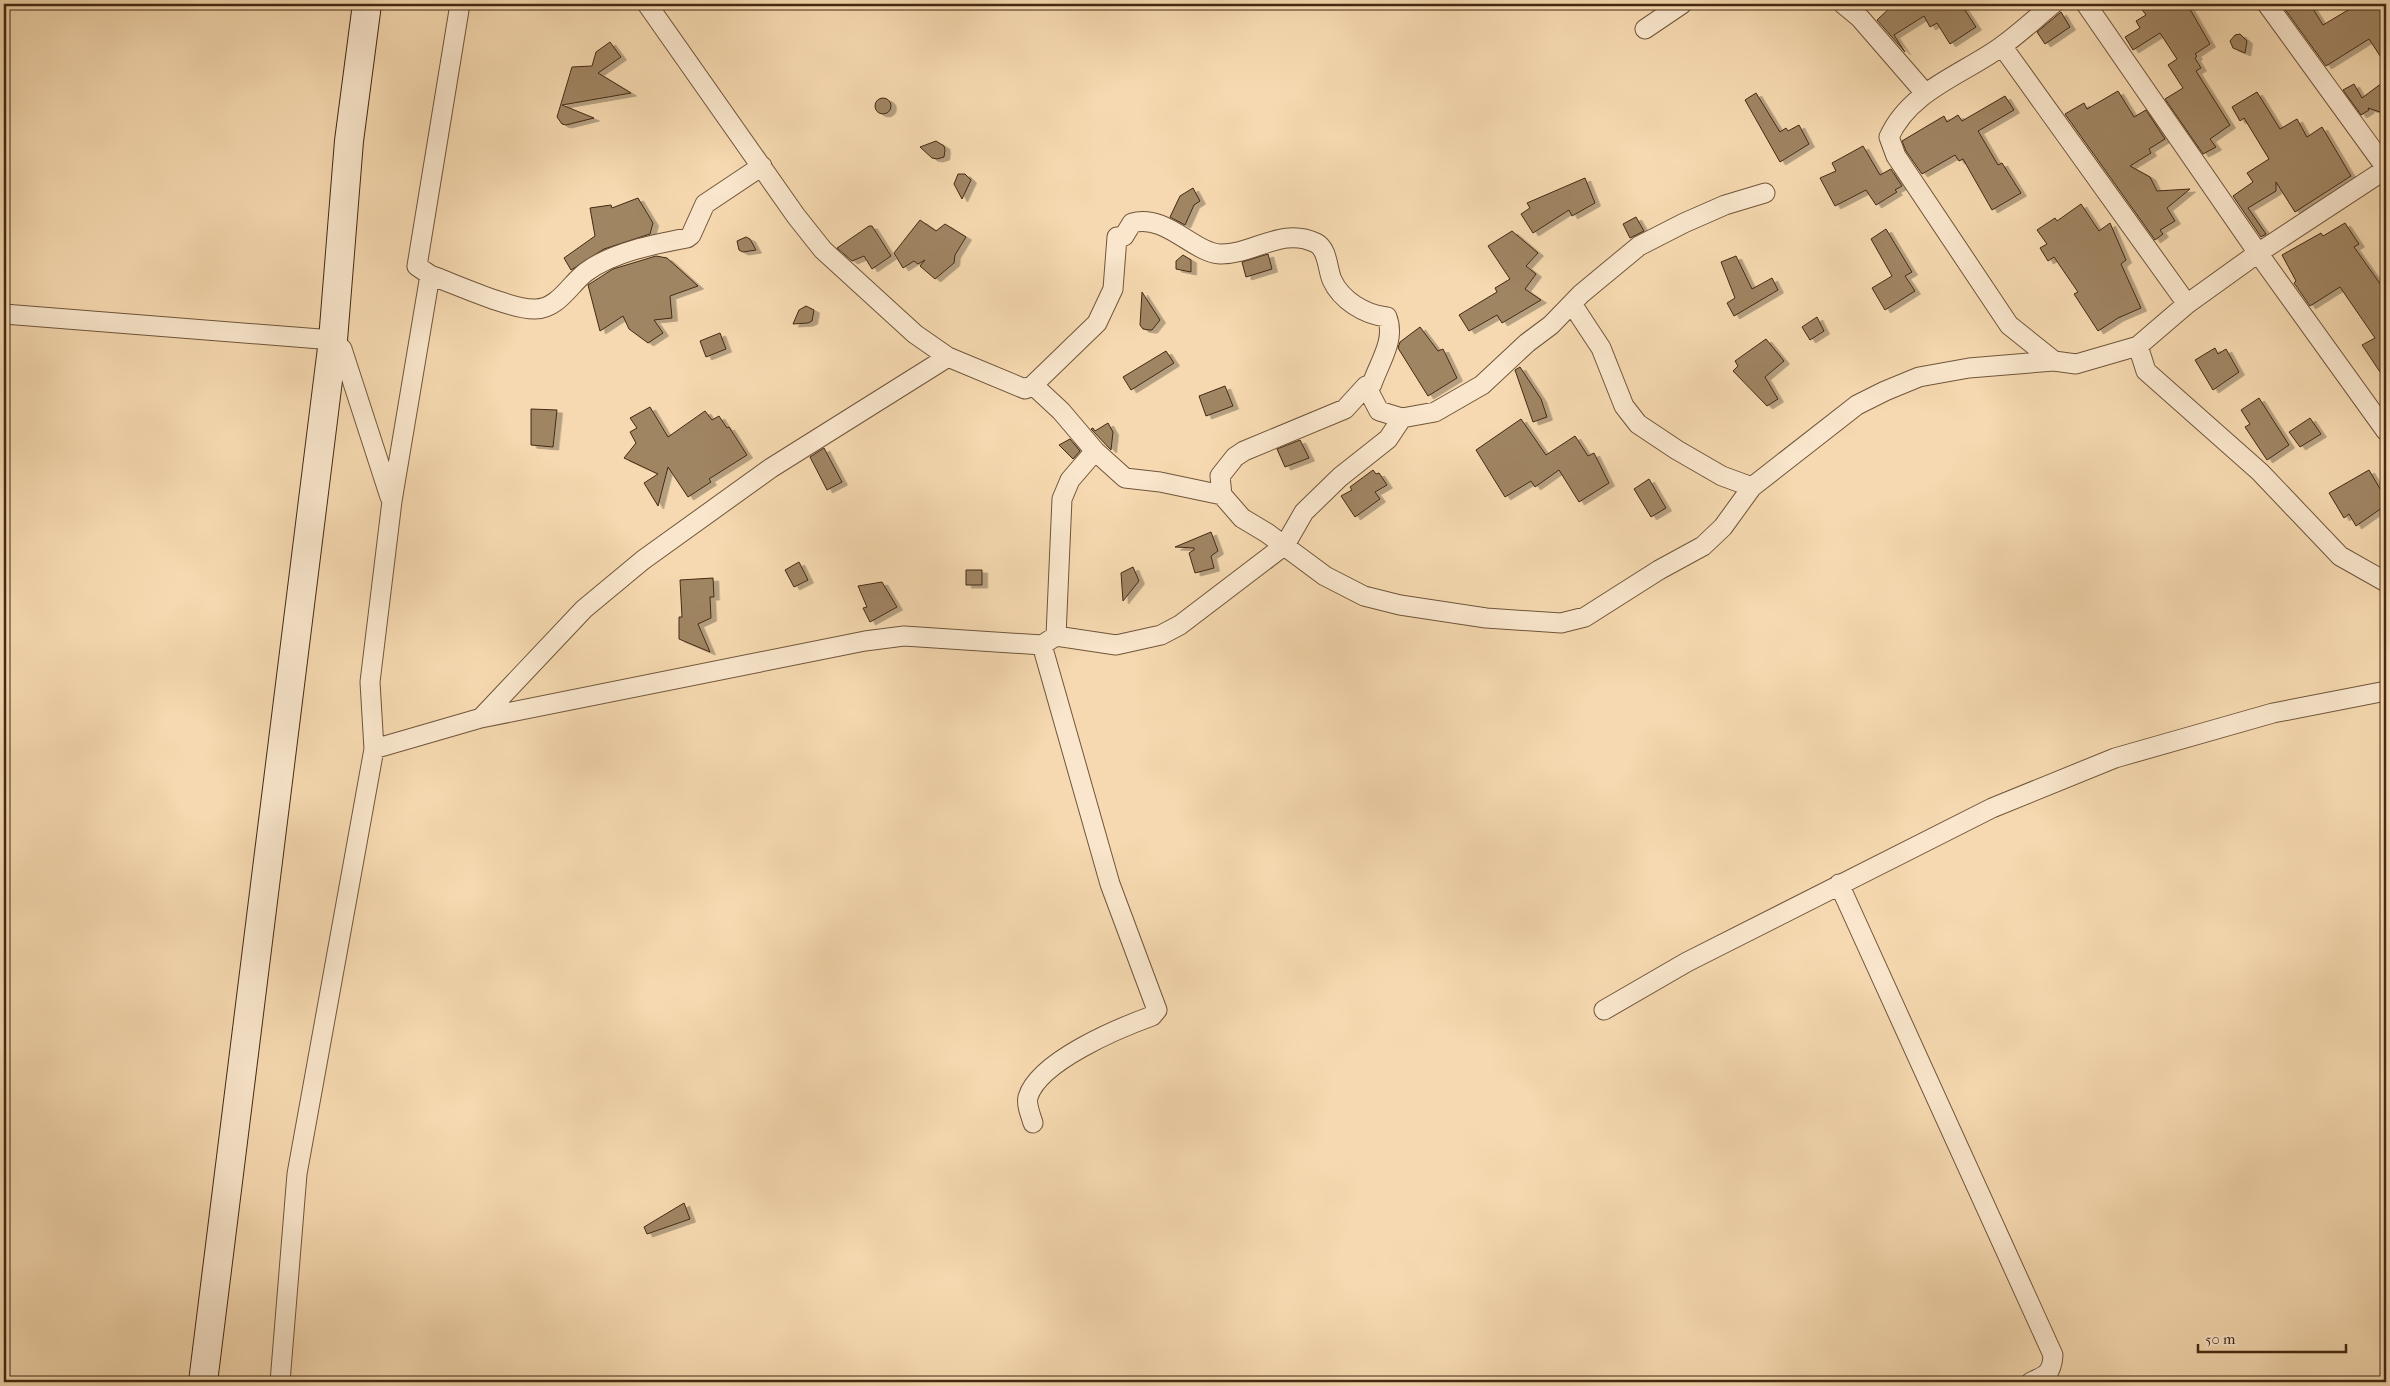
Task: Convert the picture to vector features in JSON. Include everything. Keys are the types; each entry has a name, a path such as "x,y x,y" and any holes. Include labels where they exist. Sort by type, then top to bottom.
{"street":[{"path":"203,1382 333,340 349,141 367,4"},
{"path":"460,4 417,266 430,275 506,302 534,310 545,308 553,304 586,272 598,264 656,243 686,238 691,235 705,204 762,166"},
{"path":"647,4 796,216 823,250 914,334 948,357 1025,389 1033,385 1097,323 1113,289 1118,237 1124,236 1132,223 1140,221 1162,226 1218,254 1235,252 1279,239 1303,238 1318,244 1324,250 1333,281 1344,296 1370,314 1386,317 1391,330 1381,362 1372,384 1366,386 1345,410 1244,451 1235,457 1220,476 1222,495 1242,518 1285,546 1325,576 1364,596 1400,605 1486,618 1561,624 1585,617 1659,570 1703,546 1722,527 1752,487 1857,405 1919,377 1961,370 2054,360 2076,364 2138,346 2187,304 2258,253 2386,168 2267,4"},
{"path":"1645,29 1682,4"},
{"path":"1843,4 1860,18 1925,93"},
{"path":"2053,4 2002,46 1925,93 1894,128 1890,137 1891,146 2009,325 2054,360"},
{"path":"2086,4 2258,253 2386,431"},
{"path":"2002,46 2187,304"},
{"path":"1366,386 1379,411 1402,418 1435,412 1468,394 1495,374 1527,342 1552,325 1572,304 1639,246 1725,205 1765,193"},
{"path":"280,1382 297,1174 374,749 370,682 392,501 430,275"},
{"path":"1572,304 1601,348 1624,406 1638,424 1676,450 1722,476 1752,487"},
{"path":"4,314 333,340 342,349 392,501"},
{"path":"2138,346 2146,371 2260,472 2340,556 2386,582"},
{"path":"481,718 584,609 643,560 772,468 948,357"},
{"path":"1033,385 1061,411 1094,451 1124,478 1160,482 1222,495"},
{"path":"374,749 481,718 865,641 904,636 1116,645 1161,635 1180,625 1218,598 1285,546 1304,512 1340,477 1388,439 1402,418"},
{"path":"1033,1123 1028,1109 1028,1097 1045,1072 1097,1039 1152,1016 1157,1010 1110,884 1049,641 1062,499 1070,480 1094,451"},
{"path":"1604,1010 1687,962 1992,808 2115,758 2273,713 2386,691"},
{"path":"1839,884 2053,1355 2052,1367 2048,1373 2031,1382"}],"building":[{"path":"1894,4 1961,4 1976,27 1950,44 1937,23 1930,27 1924,16 1894,35 1905,52 1877,20"},
{"path":"2138,4 2187,4 2210,44 2195,54 2197,56 2195,58 2201,68 2196,71 2230,125 2210,139 2216,147 2203,154 2165,99 2183,88 2168,65 2177,59 2160,33 2133,50 2125,37 2140,28 2136,21 2146,15"},
{"path":"2281,4 2310,4 2323,25 2358,4 2386,4 2386,65 2369,39 2326,66"},
{"path":"2061,12 2070,27 2045,44 2037,32"},
{"path":"2240,34 2247,41 2245,53 2233,48 2230,41 2235,35"},
{"path":"610,42 621,57 598,73 631,93 562,105 594,118 566,125 562,124 557,117 572,67 592,66 596,52"},
{"path":"2386,80 2386,114 2368,108 2369,110 2361,115 2343,90 2354,84 2362,98"},
{"path":"2118,91 2134,117 2146,110 2165,139 2149,149 2151,153 2130,166 2150,177 2157,191 2190,189 2167,208 2175,221 2160,230 2163,234 2155,240 2065,114 2084,103 2087,109"},
{"path":"2257,92 2280,129 2297,119 2307,137 2322,127 2351,176 2295,212 2276,182 2276,191 2248,208 2266,234 2261,237 2233,196 2253,182 2247,173 2269,159 2244,118 2240,121 2232,107"},
{"path":"1756,93 1780,132 1786,128 1788,131 1799,125 1809,144 1780,162 1745,100"},
{"path":"2005,96 2014,110 1978,131 1998,165 2002,163 2021,193 1992,210 1963,159 1959,161 1955,155 1922,174 1906,151 1902,141 1944,116 1947,122 1958,115 1962,121"},
{"path":"883,98 891,106 883,114 875,106"},
{"path":"936,141 944,146 945,150 944,157 937,159 932,158 920,147"},
{"path":"1863,146 1880,175 1891,169 1902,186 1895,190 1897,192 1876,205 1866,190 1835,206 1820,178 1836,171 1832,163"},
{"path":"958,174 965,174 971,180 962,199 954,184"},
{"path":"1585,178 1595,203 1572,216 1569,210 1533,233 1521,214 1530,208 1527,203"},
{"path":"1193,188 1200,201 1194,205 1185,225 1170,217 1180,196"},
{"path":"638,198 653,223 650,234 604,249 571,270 564,258 595,236 590,208 611,205 612,208"},
{"path":"2081,204 2099,231 2110,223 2126,260 2121,264 2141,308 2118,318 2098,331 2074,294 2078,292 2054,257 2048,261 2040,248 2047,244 2037,230 2055,218 2057,221"},
{"path":"1636,217 1644,231 1630,238 1623,224"},
{"path":"920,220 936,231 945,224 966,237 955,255 954,263 935,279 920,266 925,260 918,264 914,261 903,268 894,253"},
{"path":"2345,223 2359,244 2354,247 2386,292 2386,381 2362,345 2375,338 2340,287 2310,306 2294,283 2296,281 2282,255 2321,233 2323,236"},
{"path":"869,226 872,226 891,256 872,269 864,256 852,261 837,248"},
{"path":"1886,229 1912,272 1905,276 1915,291 1885,310 1872,288 1892,276 1871,239"},
{"path":"1512,231 1538,253 1526,266 1536,274 1525,289 1541,300 1502,323 1497,315 1469,331 1459,315 1497,292 1495,288 1510,279 1488,246"},
{"path":"746,237 750,239 756,250 743,252 739,250 737,241"},
{"path":"1268,254 1272,269 1246,277 1242,262"},
{"path":"1183,255 1191,260 1191,272 1176,269 1176,261"},
{"path":"656,256 667,258 698,286 670,296 672,318 654,320 663,333 648,343 629,329 623,316 600,331 588,285 613,269"},
{"path":"1736,256 1752,289 1772,278 1778,290 1734,316 1727,303 1735,298 1721,262"},
{"path":"1142,292 1160,320 1152,330 1143,329 1140,325"},
{"path":"806,306 814,310 812,321 793,324 799,310"},
{"path":"1817,317 1824,331 1810,340 1802,327"},
{"path":"1420,327 1438,351 1443,349 1457,378 1428,396 1398,348 1400,342"},
{"path":"720,333 726,349 706,357 700,341"},
{"path":"1766,339 1784,361 1765,377 1778,399 1767,406 1733,371 1738,366 1735,361"},
{"path":"2215,348 2218,354 2226,349 2239,372 2213,390 2195,360"},
{"path":"1166,351 1174,363 1131,390 1123,377"},
{"path":"1520,367 1541,399 1547,417 1533,422 1515,370"},
{"path":"1225,386 1233,406 1206,416 1199,396"},
{"path":"2259,398 2289,445 2267,460 2245,427 2250,424 2241,410"},
{"path":"650,407 668,437 705,411 712,420 719,416 727,428 729,427 747,455 709,479 711,482 688,497 668,467 658,506 644,483 658,474 624,458 636,443 630,432 637,428 630,418"},
{"path":"531,409 557,410 553,447 531,445"},
{"path":"2310,418 2321,434 2300,447 2289,432"},
{"path":"1521,419 1546,455 1575,436 1588,456 1594,453 1609,483 1579,502 1559,470 1535,487 1531,481 1505,497 1476,450"},
{"path":"1108,423 1113,432 1111,450 1091,429 1093,428 1095,431"},
{"path":"1070,439 1080,451 1073,459 1059,445"},
{"path":"1300,440 1309,458 1285,467 1277,449"},
{"path":"824,448 842,482 827,490 810,457"},
{"path":"1373,470 1376,474 1379,473 1387,485 1375,492 1380,499 1355,517 1341,496 1352,490 1350,487"},
{"path":"2369,470 2386,499 2386,505 2356,526 2349,514 2344,518 2329,493"},
{"path":"1649,479 1666,508 1651,517 1634,489"},
{"path":"1211,532 1218,551 1211,556 1214,568 1195,573 1189,553 1194,548 1175,547"},
{"path":"799,562 808,580 794,587 785,570"},
{"path":"1133,567 1139,581 1123,601 1121,573"},
{"path":"966,570 982,570 982,585 966,585"},
{"path":"713,578 714,597 710,597 711,618 698,624 710,652 679,639 679,617 682,617 680,580"},
{"path":"882,582 897,607 870,622 863,608 867,607 858,586"},
{"path":"684,1203 690,1219 647,1234 644,1227"}]}
